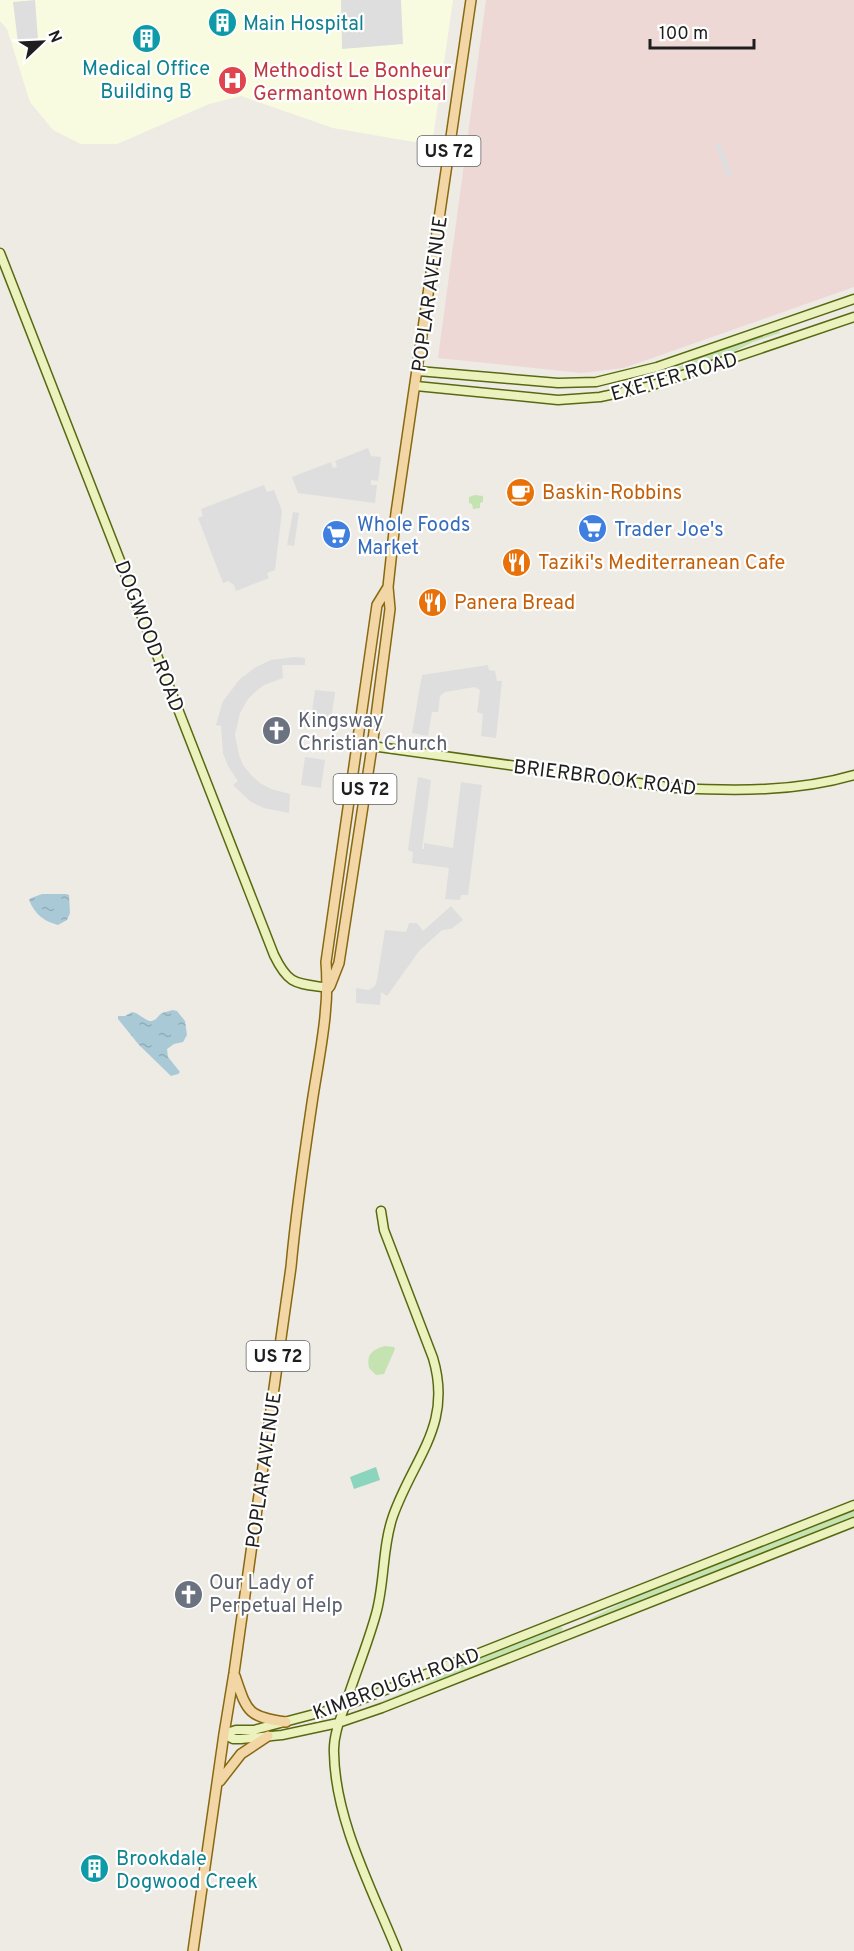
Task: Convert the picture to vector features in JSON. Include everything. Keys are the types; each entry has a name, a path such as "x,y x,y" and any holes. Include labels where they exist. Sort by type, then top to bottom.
{"main road":[{"name":"POPLAR AVENUE","path":"193,1951 329,988 339,963 372,747 390,609 388,587 396,513 471,0"},
{"name":"POPLAR AVENUE","path":"329,988 326,962 377,604 388,587"},
{"path":"234,1673 247,1707 255,1716 286,1722"},
{"path":"218,1783 241,1754 268,1736"}],"street":[{"name":"DOGWOOD ROAD","path":"0,253 274,955 282,972 290,979 329,988"},
{"name":"EXETER ROAD","path":"418,371 558,383 596,382 657,367 854,299"},
{"name":"EXETER ROAD","path":"416,386 558,400 600,397 647,387 854,317"},
{"name":"BRIERBROOK ROAD","path":"357,744 675,788 728,790 778,788 820,783 854,775"},
{"path":"381,1211 384,1230 437,1370 438,1411 432,1435 390,1527 376,1614 338,1723 333,1751 338,1796 354,1844 397,1951"},
{"name":"KIMBROUGH ROAD","path":"224,1734 236,1730 254,1730 345,1706 854,1505"},
{"name":"KIMBROUGH ROAD","path":"224,1734 233,1739 268,1736 338,1723 382,1708 854,1522"}],"shaded area":[{"name":"Methodist Le Bonheur Germantown Hospital","path":"0,0 453,0 432,145 333,128 241,96 209,104 117,144 81,144 53,130 30,102 7,29 0,21"},
{"path":"35,0 38,39 18,43 13,2"},
{"path":"341,0 401,0 403,44 342,49"},
{"path":"486,0 854,0 854,287 624,368 581,373 438,358"},
{"path":"720,143 732,174 727,177 715,145"},
{"path":"368,448 371,456 381,457 378,481 371,480 371,485 377,485 375,503 298,493 292,477 331,462 333,468 337,467 335,461"},
{"path":"264,485 267,492 274,490 282,511 275,570 267,573 269,578 236,591 234,585 228,581 223,583 198,518 203,516 201,509"},
{"path":"293,512 299,513 294,546 287,545"},
{"path":"305,658 305,665 282,665 283,678 264,685 248,699 240,713 235,735 243,765 252,776 271,789 290,794 289,813 264,808 251,802 233,785 238,781 223,753 221,726 216,725 223,701 240,679 256,667 271,660"},
{"path":"488,665 489,670 495,671 497,681 502,681 496,738 481,736 483,714 477,712 480,690 475,687 445,692 440,696 438,712 432,712 428,736 412,733 422,675"},
{"path":"315,690 335,692 331,721 311,718"},
{"path":"305,757 325,760 321,788 301,785"},
{"path":"418,777 431,780 422,849 424,849 424,843 453,848 461,782 482,785 468,895 461,895 460,900 445,899 449,868 412,863 413,852 408,850"},
{"path":"451,906 463,920 451,929 442,930 419,951 387,996 381,992 380,1005 356,1003 356,988 369,990 375,986 385,930 406,932 409,923 417,923 423,931"}],"green space":[{"path":"779,329 780,333 753,342 731,353 656,379 654,377 720,349"},
{"path":"483,496 483,502 480,503 480,508 473,509 472,504 469,503 469,497"},
{"path":"385,1346 395,1349 384,1374 376,1375 369,1368 369,1359 374,1351"},
{"path":"376,1467 380,1480 354,1489 350,1477"},
{"path":"854,1509 854,1517 589,1622 587,1620 646,1591"},
{"path":"558,1626 563,1628 561,1633 365,1708 425,1684 483,1655"}],"water":[{"path":"42,894 69,895 70,913 67,920 58,925 37,913 29,900"},
{"path":"177,1011 185,1021 187,1035 183,1042 167,1049 168,1057 180,1072 171,1076 139,1045 118,1016 125,1016 132,1012 152,1021 162,1013"}],"place":[{"name":"Main Hospital","path":"222,23"},
{"name":"Medical Office Building B","path":"146,38"},
{"name":"Methodist Le Bonheur Germantown Hospital","path":"232,81"},
{"name":"Baskin-Robbins","path":"521,492"},
{"name":"Trader Joe's","path":"593,529"},
{"name":"Whole Foods Market","path":"336,535"},
{"name":"Taziki's Mediterranean Cafe","path":"517,562"},
{"name":"Panera Bread","path":"433,602"},
{"name":"Kingsway Christian Church","path":"277,731"},
{"name":"Our Lady of Perpetual Help","path":"188,1594"},
{"name":"Brookdale Dogwood Creek","path":"95,1869"}]}
